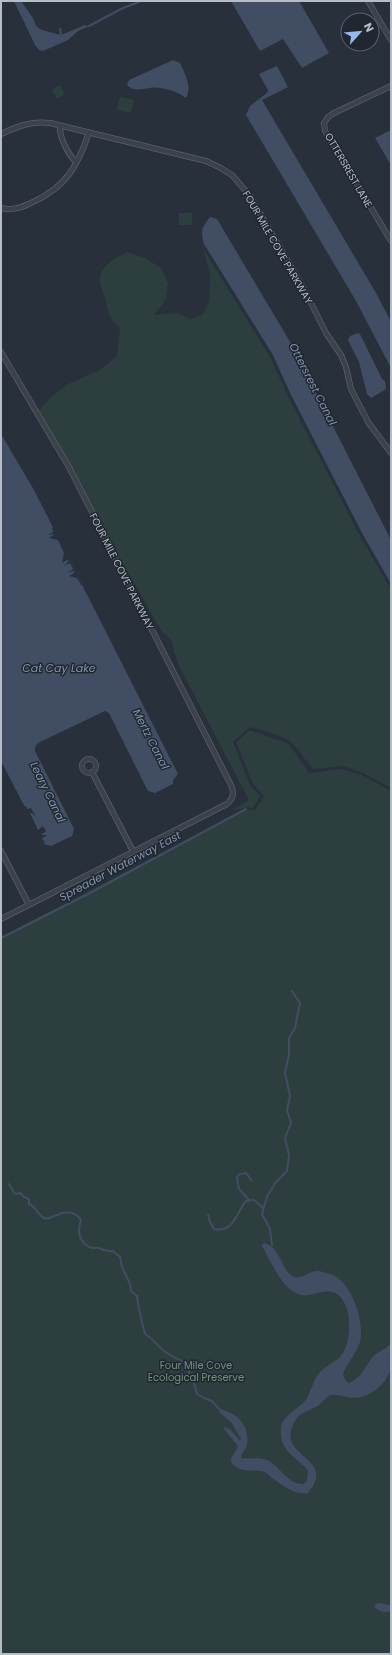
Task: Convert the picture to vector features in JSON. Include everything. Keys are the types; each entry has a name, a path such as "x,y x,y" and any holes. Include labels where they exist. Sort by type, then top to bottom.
{"street":[{"path":"368,1 391,40"},
{"name":"OTTERSREST LANE","path":"391,86 334,113 328,117 324,123 328,136 391,241"},
{"name":"FOUR MILE COVE PARKWAY","path":"1,134 19,125 36,122 60,126 213,163 228,172 240,183 250,196 302,285 326,333 341,354 346,367 350,386 368,422 391,453"},
{"path":"60,126 61,135 71,157 76,162"},
{"path":"1,208 9,209 21,207 48,195 66,179 76,162 89,132"},
{"name":"FOUR MILE COVE PARKWAY","path":"2,355 74,476 231,785 233,794 232,800 133,852"},
{"path":"1,919 133,852 92,772"},
{"path":"1,851 29,905"}],"green space":[{"path":"60,85 65,94 57,99 52,90"},
{"path":"120,97 134,100 131,113 117,110"},
{"path":"179,213 192,213 192,225 179,225"},
{"path":"203,248 270,357 287,394 359,534 391,589 391,788 363,773 343,766 313,769 297,748 288,740 272,733 250,727 233,742 250,785 260,796 253,808 232,810 249,800 178,664 171,640 162,632 37,413 50,398 66,385 100,370 117,356 120,328 110,316 100,283 101,272 108,264 127,252 145,258 161,268 168,283 166,299 154,315 178,313 190,319 203,315 209,301 210,274"},
{"name":"Four Mile Cove Ecological Preserve","path":"250,730 289,744 309,773 342,769 362,775 391,791 391,1654 1,1654 1,937 246,809 255,810 264,796 253,784 236,742"}],"water":[{"path":"14,1 21,1 33,18 36,26 42,30 61,35 85,25 89,26 78,31 68,40 43,51 39,50 35,45"},
{"path":"231,1 299,1 329,53 302,68 283,39 260,51"},
{"path":"173,60 180,63 186,76 188,94 186,98 177,92 166,89 156,87 138,90 127,85 129,80"},
{"path":"277,66 288,87 262,100 376,293 391,322 391,368 356,301 246,115 250,106 267,93 268,90 259,74"},
{"path":"391,130 391,165 375,138"},
{"path":"210,217 217,219 289,340 391,540 391,584 362,533 290,393 273,355 204,244 202,229"},
{"path":"358,333 360,334 382,379 385,381 386,389 371,398 367,394 359,362 348,340 350,336"},
{"name":"Cat Cay Lake","path":"1,434 34,490 178,774 173,780 173,784 155,793 148,791 109,713 105,711 38,743 35,747 35,751 74,829 72,836 51,846 44,844 1,761"},
{"path":"265,1243 275,1250 286,1270 294,1277 297,1278 314,1271 324,1272 338,1278 350,1292 358,1313 361,1334 360,1342 343,1374 345,1380 349,1383 357,1378 376,1354 391,1345 391,1365 389,1373 383,1384 373,1392 355,1398 330,1395 319,1405 300,1415 294,1422 291,1431 291,1440 295,1447 313,1466 316,1473 315,1482 308,1493 298,1493 293,1491 265,1472 243,1470 235,1466 231,1460 238,1446 223,1427 230,1429 240,1441 241,1439 231,1422 220,1413 219,1409 231,1413 237,1417 244,1426 247,1444 241,1458 258,1458 269,1461 293,1482 303,1484 307,1481 308,1470 290,1454 283,1444 281,1439 281,1425 287,1417 304,1402 320,1372 339,1358 343,1353 349,1335 347,1309 342,1299 337,1294 324,1292 304,1295 298,1294 286,1286 273,1267 262,1246"},
{"path":"378,1603 391,1605 391,1611 384,1612 378,1610 374,1606"}],"pier":[{"path":"55,527 82,585 77,578 69,576 74,573 74,571 67,573 73,569 70,563 64,566 69,561 67,560 62,563 64,553 58,540 49,538 55,534 48,535 53,532 52,528"},
{"path":"24,806 26,806 27,809 31,808 36,817 30,813 38,830 43,826 46,831 41,835 48,835 42,838 45,843 44,844 39,835 37,836 36,830 28,814 26,815"}],"waterway":[{"path":"89,26 123,8 139,2"},
{"path":"60,29 61,35"},
{"name":"Spreader Waterway East","path":"1,938 90,893 246,809"},
{"path":"272,1245 270,1229 262,1214 267,1197 275,1183 287,1171 289,1155 285,1138 291,1123 287,1110 290,1096 285,1073 289,1054 289,1038 295,1028 300,1003 292,991"},
{"path":"249,1200 239,1189 237,1177 240,1174 246,1173 252,1181"},
{"path":"9,1184 15,1194 20,1193 29,1199 29,1204 33,1206 44,1218 61,1213 72,1213 77,1215 81,1220 79,1228 81,1239 86,1245 91,1248 113,1251 120,1257 122,1267 130,1284 131,1291 137,1296 145,1334 164,1351 189,1365 189,1375 194,1383 197,1394 212,1401 219,1409"},
{"path":"208,1215 214,1229 221,1229 226,1228 234,1221 246,1201 254,1200 263,1208"}],"water label":[{"name":"Ottersrest Canal","path":"313,384"},
{"name":"Mertz Canal","path":"151,739"},
{"name":"Leary Canal","path":"48,792"}]}
